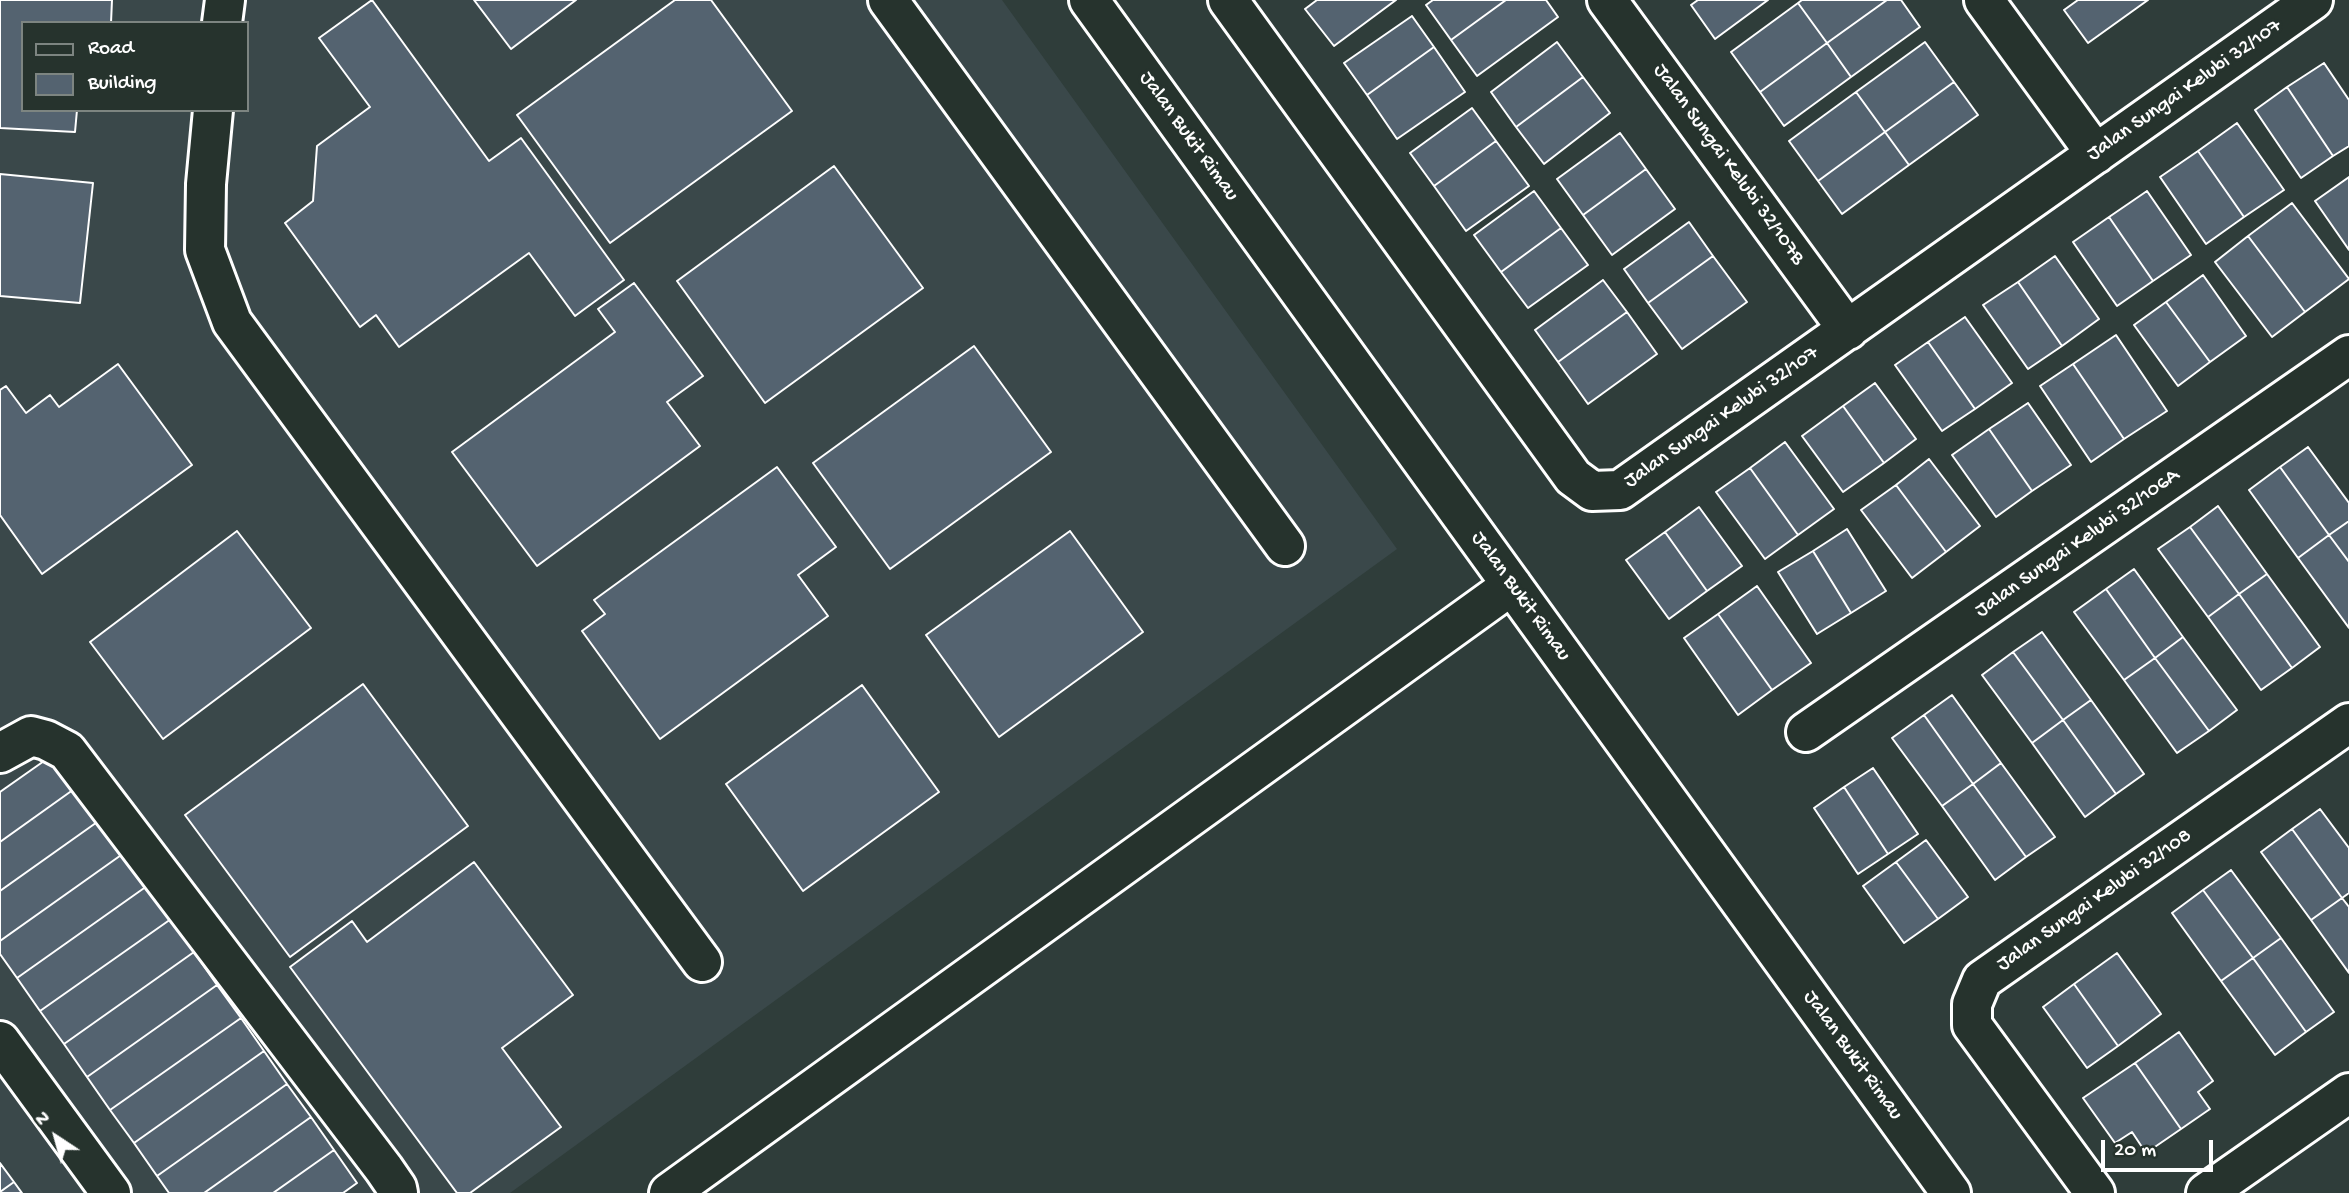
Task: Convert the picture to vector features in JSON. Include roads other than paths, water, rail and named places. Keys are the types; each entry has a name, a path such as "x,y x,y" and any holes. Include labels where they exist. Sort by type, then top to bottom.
{"street":[{"path":"222,21 225,0"},
{"path":"888,0 1285,546"},
{"name":"Jalan Bukit Rimau","path":"1089,0 1951,1193"},
{"name":"Jalan Sungai Kelubi 32/107","path":"1228,0 1573,477 1592,491 1620,490 2313,0"},
{"name":"Jalan Sungai Kelubi 32/107B","path":"1607,0 1848,330"},
{"path":"1984,0 2096,153"},
{"path":"214,112 206,184 205,250 232,322 605,834 702,962"},
{"name":"Jalan Sungai Kelubi 32/106A","path":"1807,733 2349,355"},
{"path":"669,1193 1512,585"},
{"name":"Jalan Sungai Kelubi 32/108","path":"2095,1193 1972,1025 1972,1004 1982,980 2349,723"},
{"path":"0,753 31,736 67,751 384,1169 398,1193"},
{"path":"0,1041 111,1193"},
{"path":"2206,1193 2349,1093"}]}
